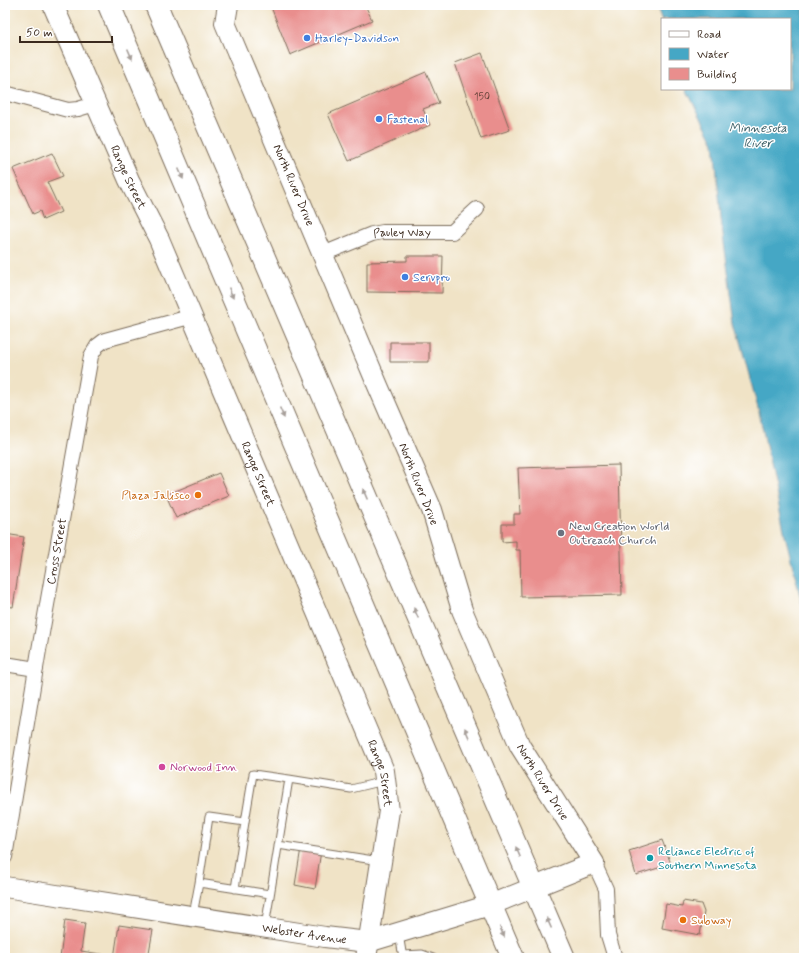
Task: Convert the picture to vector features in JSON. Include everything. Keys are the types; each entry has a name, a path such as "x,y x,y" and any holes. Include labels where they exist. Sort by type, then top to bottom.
{"highway":[{"path":"109,5 513,958"},
{"path":"156,5 564,958"}],"street":[{"name":"Range Street","path":"53,5 129,180 159,239 193,316 384,771 389,811 367,950"},
{"name":"North River Drive","path":"228,5 225,23 432,510 462,610 520,746 594,863 606,889 608,935 615,958"},
{"path":"5,94 68,110 95,104"},
{"name":"Pauley Way","path":"323,254 372,234 383,232 452,232 477,209"},
{"name":"Cross Street","path":"5,857 36,669 91,356 96,346 105,340 193,316"},
{"path":"5,664 36,669"},
{"name":"Webster Avenue","path":"5,887 265,927 367,950 399,933 490,905 594,863"}],"lane":[{"path":"235,889 253,774 351,789 385,781"},
{"path":"265,927 289,779"},
{"path":"193,916 210,817 245,822"},
{"path":"278,845 380,861"},
{"path":"199,883 270,894"},
{"path":"399,933 403,956 422,954 433,958"}],"water":[{"name":"Minnesota River","path":"656,5 804,5 804,612 785,535 759,412 735,323 722,228 714,143 687,90 791,90 791,18 661,19"}],"building":[{"name":"Harley-Davidson","path":"275,5 365,5 372,20 290,55 271,7"},
{"path":"482,53 510,130 481,139 455,63"},
{"name":"Fastenal","path":"426,72 439,103 423,109 430,125 349,161 328,114"},
{"path":"52,153 63,176 47,182 61,212 43,220 40,211 33,214 13,169"},
{"name":"Servpro","path":"407,256 443,256 442,293 367,292 367,262 407,261"},
{"path":"390,342 429,342 429,362 390,362"},
{"name":"New Creation World Outreach Church","path":"619,465 622,595 521,597 520,550 516,550 516,541 502,542 502,524 514,524 514,514 520,514 518,468"},
{"name":"Plaza Jalisco","path":"219,473 229,496 176,518 166,495"},
{"path":"5,534 24,537 13,607 5,606"},
{"path":"5,689 8,690 6,702 5,702"},
{"name":"Reliance Electric of Southern Minnesota","path":"662,840 671,864 636,875 629,851"},
{"path":"301,848 321,851 315,889 295,885"},
{"name":"Subway","path":"683,901 701,904 704,912 700,935 662,928 666,904 682,907"},
{"path":"65,920 85,923 81,951 107,955 107,958 60,958"},
{"path":"119,925 153,930 148,958 114,958"}],"place":[{"name":"Harley-Davidson","path":"307,38"},
{"name":"Fastenal","path":"379,119"},
{"name":"Servpro","path":"405,277"},
{"name":"Plaza Jalisco","path":"198,495"},
{"name":"New Creation World Outreach Church","path":"561,533"},
{"name":"Norwood Inn","path":"162,767"},
{"name":"Reliance Electric of Southern Minnesota","path":"650,858"},
{"name":"Subway","path":"683,920"}]}
